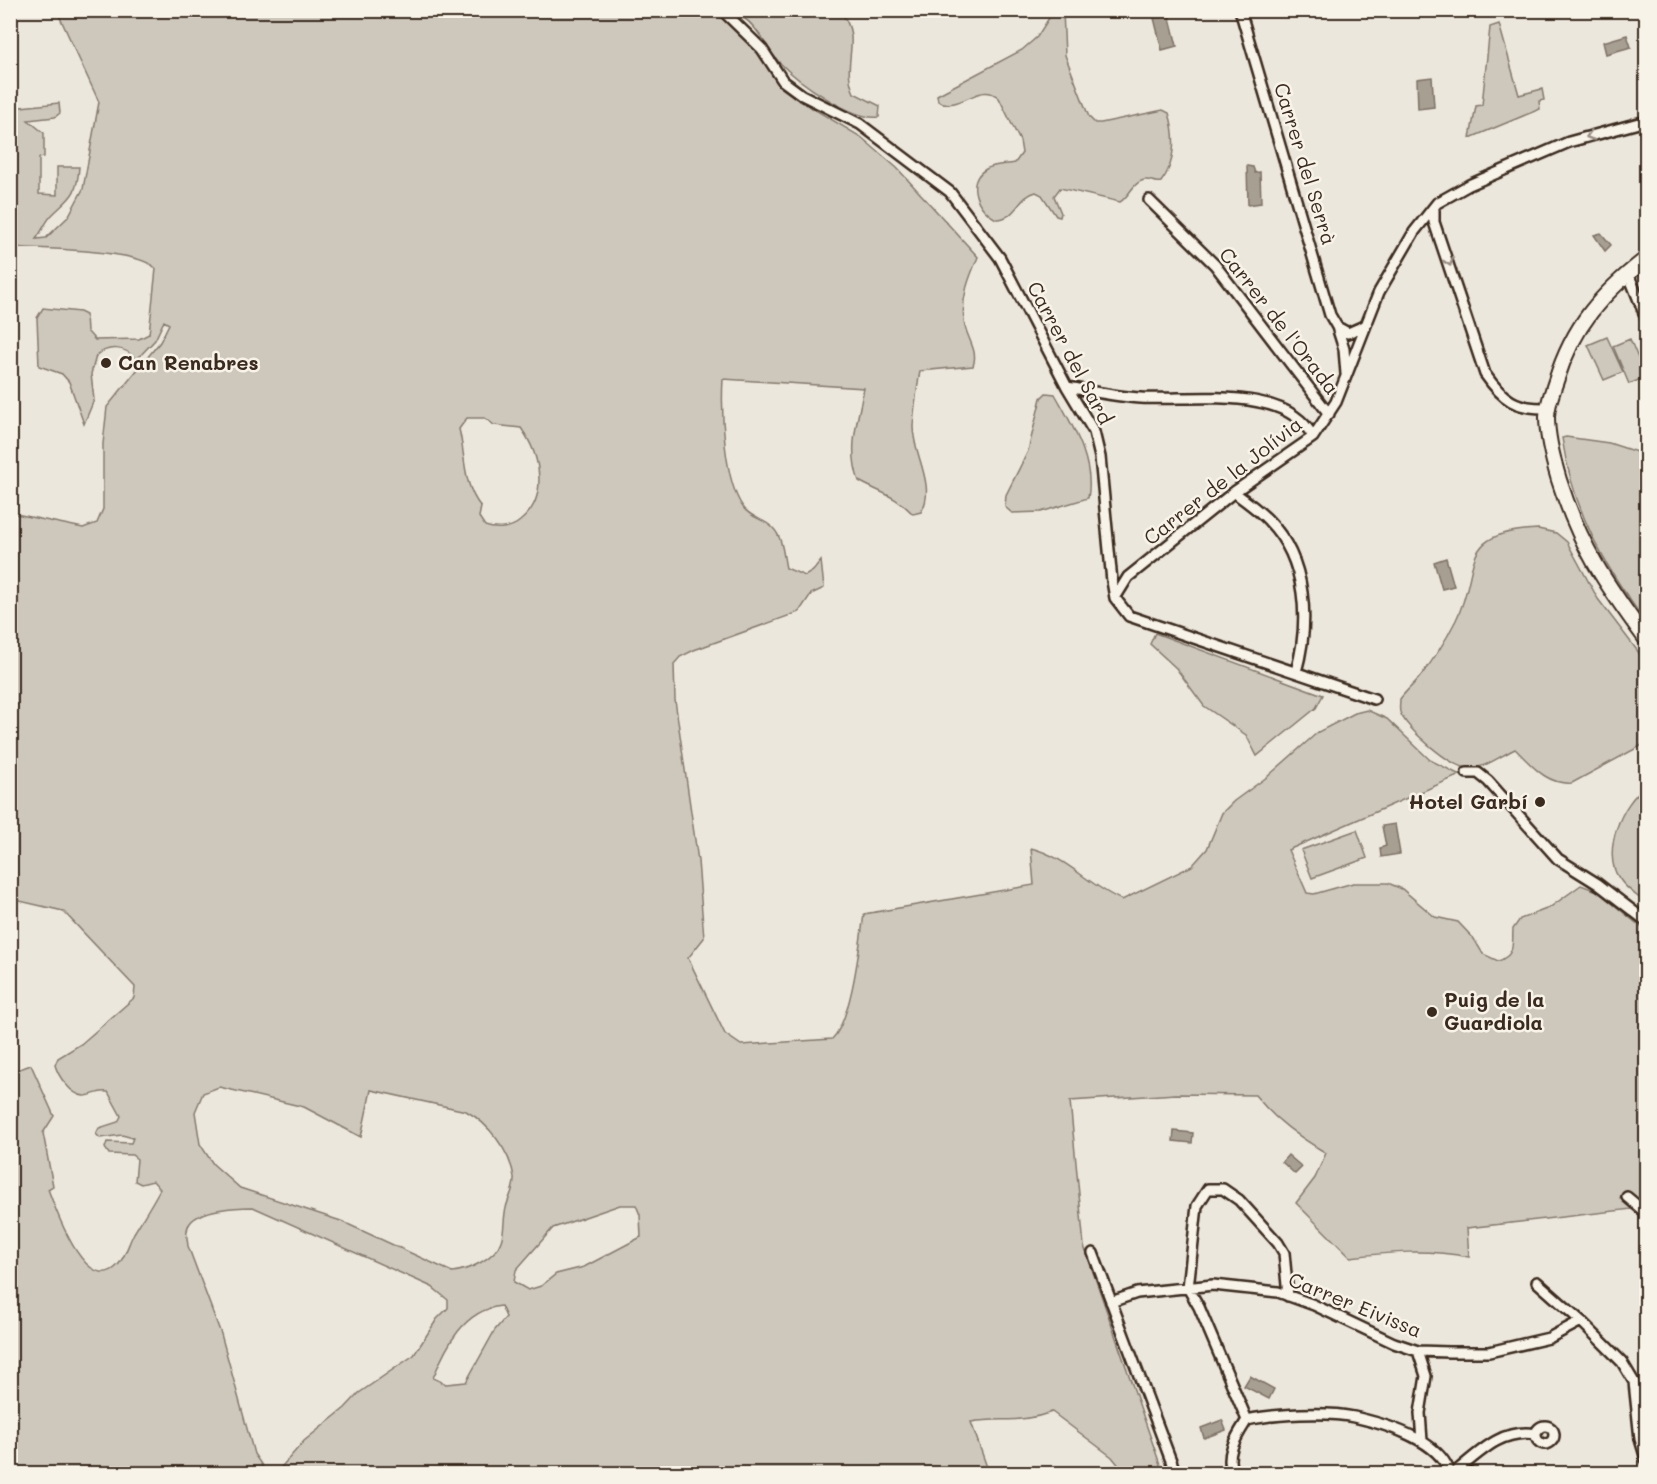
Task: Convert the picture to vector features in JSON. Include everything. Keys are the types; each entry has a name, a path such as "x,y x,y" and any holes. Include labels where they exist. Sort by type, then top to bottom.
{"street":[{"name":"Carrer del Sard","path":"722,10 762,50 783,81 802,95 860,124 950,192 1000,258 1067,387 1094,432 1098,448 1115,598"},
{"name":"Carrer del Serrà","path":"1240,10 1323,294 1344,349 1346,377"},
{"name":"Carrer de la Jolívia","path":"1115,598 1128,577 1234,492 1313,437 1329,414 1346,377 1379,292 1414,232 1434,207 1469,185 1569,142 1647,121"},
{"name":"Carrer de l'Orada","path":"1149,200 1215,265 1329,414"},
{"path":"1434,207 1437,235 1485,374 1492,385 1519,407 1548,408"},
{"path":"1414,232 1426,228 1437,235"},
{"path":"1647,259 1611,288 1581,323 1559,370 1548,408 1549,441 1556,470 1584,547 1610,590 1647,639"},
{"path":"1628,273 1647,318"},
{"path":"1337,327 1348,333 1364,326"},
{"path":"1067,387 1141,398 1242,400 1278,406 1296,416 1313,437"},
{"path":"1234,492 1269,521 1289,546 1300,574 1303,636 1296,672"},
{"path":"1115,598 1129,616 1374,699"},
{"path":"1467,773 1478,773 1488,781 1558,859 1598,884 1647,921"},
{"path":"1247,1420 1199,1306 1188,1288 1197,1206 1208,1190 1223,1189 1259,1219 1284,1253 1288,1296"},
{"path":"1627,1197 1647,1213"},
{"path":"1093,1253 1176,1473"},
{"path":"1537,1282 1622,1362 1634,1382 1640,1439 1647,1460"},
{"name":"Carrer Eivissa","path":"1111,1302 1137,1293 1213,1285 1278,1292 1394,1343 1418,1351 1489,1352 1549,1338 1581,1321"},
{"path":"1418,1351 1426,1376 1420,1413 1422,1441"},
{"path":"1233,1473 1230,1455 1237,1435 1247,1420 1273,1415 1353,1417 1422,1441 1436,1450 1452,1473 1502,1436 1520,1431 1536,1434"}],"shaded area":[{"path":"1054,10 1063,11 1065,55 1089,117 1095,123 1101,123 1163,110 1169,113 1174,140 1170,166 1161,182 1142,181 1120,202 1060,188 1054,196 1061,213 1060,217 1056,216 1042,195 1036,192 1025,198 1008,216 996,219 979,203 976,196 976,181 979,175 989,167 1015,163 1022,153 1020,141 999,98 992,93 977,94 962,101 946,104 938,101 937,95 1022,50 1037,37"},
{"path":"57,11 723,11 784,81 802,95 807,105 861,137 897,168 978,257 969,280 963,312 965,327 973,349 973,366 920,371 913,427 926,481 927,492 921,512 913,514 894,498 859,481 854,446 864,388 723,379 725,445 737,495 746,511 770,525 776,532 781,542 786,568 805,576 813,571 821,561 824,588 811,594 799,612 694,650 680,657 674,664 675,700 698,861 704,938 688,958 725,1034 741,1045 832,1039 839,1029 850,998 864,914 1034,885 1031,848 1056,858 1122,900 1192,866 1207,849 1222,813 1234,801 1267,777 1318,732 1355,713 1367,710 1387,719 1430,760 1460,775 1288,850 1307,893 1314,894 1353,883 1388,883 1402,889 1435,917 1458,922 1474,939 1483,954 1498,961 1510,952 1513,944 1513,929 1520,919 1549,908 1581,885 1597,891 1646,931 1646,1205 1642,1207 1626,1191 1620,1198 1632,1209 1467,1228 1469,1257 1409,1252 1350,1257 1296,1203 1315,1178 1326,1153 1288,1127 1255,1095 1176,1094 1070,1101 1084,1246 1163,1473 1125,1473 1112,1457 1052,1412 1030,1418 971,1422 989,1473 11,1474 11,1072 31,1065 54,1116 43,1133 53,1186 48,1189 74,1247 84,1261 95,1270 106,1272 118,1265 160,1189 153,1181 141,1184 135,1181 137,1159 132,1155 109,1154 105,1148 107,1142 131,1143 133,1138 122,1135 100,1138 96,1134 99,1128 118,1122 121,1116 108,1092 87,1096 79,1095 66,1084 55,1065 58,1058 81,1044 134,998 135,987 63,911 11,899 11,513 83,528 97,523 103,509 103,444 107,407 160,342 169,324 164,321 155,340 136,360 128,352 117,349 106,350 96,356 91,374 94,400 84,424 69,382 62,374 39,366 37,318 43,308 80,312 86,315 87,331 95,340 139,339 149,334 156,269 147,262 111,254 11,247 11,108 59,103 60,113 55,117 28,120 44,133 44,157 39,158 39,194 57,195 57,167 79,167 72,195 50,218 36,239 46,238 68,217 83,189 99,102","holes":["467,418 485,418 494,425 521,428 528,439 537,464 538,489 529,512 516,524 503,528 489,527 485,526 479,517 481,507 468,479 459,429","219,1087 304,1107 361,1137 371,1090 466,1111 490,1130 503,1148 512,1167 513,1186 498,1247 481,1262 452,1272 341,1221 240,1188 213,1164 200,1144 195,1112 203,1093","620,1205 636,1205 640,1215 641,1237 584,1267 556,1274 541,1286 528,1290 514,1282 516,1270 553,1228","253,1207 432,1287 448,1300 448,1308 437,1319 414,1355 359,1393 345,1408 304,1441 277,1472 267,1473 254,1454 221,1334 188,1246 187,1228 195,1218 219,1210","501,1306 506,1317 495,1330 466,1382 446,1384 433,1378 450,1342 467,1322 488,1309"]},
{"path":"740,11 840,11 850,32 849,71 854,93 880,106 879,117 868,117 841,106 812,89 787,70 753,26 741,16"},
{"path":"1169,14 1177,46 1162,50 1154,18"},
{"path":"1499,24 1519,95 1542,89 1544,100 1539,101 1540,109 1470,138 1476,106 1482,105 1490,27"},
{"path":"1627,35 1631,47 1606,54 1603,42"},
{"path":"1432,77 1434,107 1418,109 1417,79"},
{"path":"1247,166 1253,167 1255,173 1260,172 1261,203 1248,205"},
{"path":"11,191 17,191 16,216 11,216"},
{"path":"1601,233 1611,245 1605,251 1594,235"},
{"path":"1607,337 1623,372 1604,380 1588,345"},
{"path":"1630,339 1646,377 1629,384 1613,346"},
{"path":"1046,393 1055,394 1080,444 1088,470 1088,498 1041,512 1012,513 1005,507 1006,495 1028,451 1041,398"},
{"path":"1562,438 1609,443 1646,455 1646,622 1603,558 1582,513 1567,464"},
{"path":"1538,529 1556,533 1567,542 1598,599 1646,662 1646,743 1572,783 1555,781 1540,773 1515,749 1492,762 1474,768 1460,766 1429,746 1404,719 1400,710 1400,699 1429,665 1456,620 1464,601 1471,569 1482,545 1494,537"},
{"path":"1446,558 1454,586 1442,589 1434,562"},
{"path":"1155,633 1323,695 1316,708 1257,756 1246,735 1204,706 1176,668 1150,644"},
{"path":"1646,787 1646,903 1631,892 1619,878 1612,855 1613,842 1622,815 1637,794"},
{"path":"1395,824 1400,854 1381,857 1380,848 1386,846 1382,826"},
{"path":"1357,830 1367,858 1312,878 1301,850"},
{"path":"1174,1131 1193,1133 1192,1143 1173,1141"},
{"path":"1288,1155 1302,1167 1295,1174 1282,1162"},
{"path":"1250,1376 1274,1389 1269,1399 1244,1386"},
{"path":"1222,1420 1226,1430 1204,1438 1201,1428"}],"place":[{"name":"Can Renabres","path":"106,363"},
{"name":"Hotel Garbí","path":"1540,802"},
{"name":"Puig de la Guardiola","path":"1432,1012"}]}
